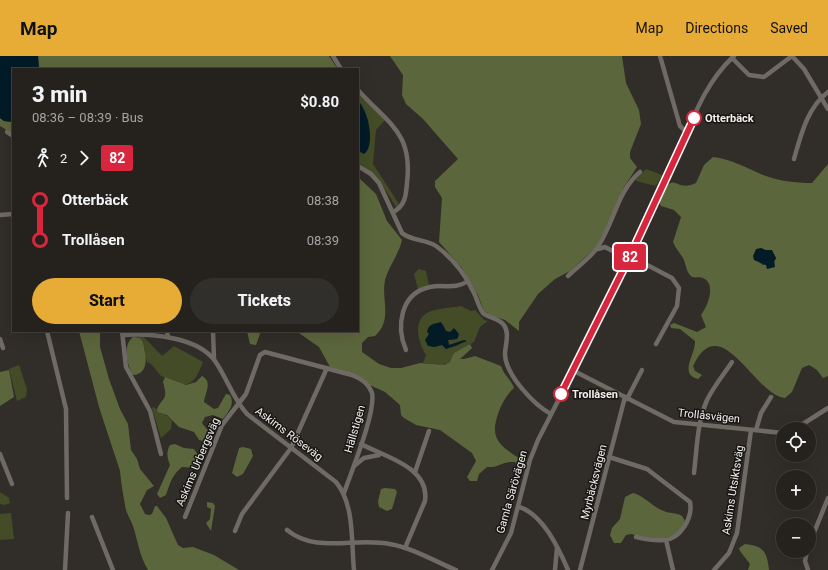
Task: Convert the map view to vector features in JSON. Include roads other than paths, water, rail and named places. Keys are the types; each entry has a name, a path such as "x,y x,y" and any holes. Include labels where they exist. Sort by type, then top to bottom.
{"street":[{"path":"333,56 340,68"},
{"path":"660,56 680,126 688,133"},
{"path":"733,57 749,75 764,76 792,56 804,69 828,109"},
{"name":"Gamla Särövägen","path":"492,570 509,538 530,460 551,414 629,258 688,133 705,92 722,68 733,57"},
{"path":"359,91 393,125 406,148 409,167 405,199 402,206 393,212"},
{"path":"794,159 805,124 821,98 828,92"},
{"path":"7,132 12,135"},
{"path":"359,167 375,179 405,236 436,246 456,265 468,281 483,313 499,320 506,328 507,336 505,357 513,376 530,397 551,414"},
{"path":"568,276 597,249 611,224 625,189 640,172"},
{"path":"0,215 12,214"},
{"path":"597,249 605,247 672,278 679,288 679,299 677,306 656,344"},
{"path":"406,350 400,336 400,321 404,308 411,298 427,287 459,286 468,281"},
{"path":"47,332 66,409 67,498"},
{"path":"167,332 168,337"},
{"path":"213,332 214,359"},
{"path":"123,333 126,367 150,411 161,454"},
{"name":"Askims Röseväg","path":"123,333 168,337 195,347 214,359 239,403 251,417 332,479 344,493 349,509 354,570"},
{"path":"0,339 3,348"},
{"name":"Hällstigen","path":"263,352 355,376 370,389 372,407 344,493"},
{"name":"Askims Urbergsväg","path":"185,517 222,424 239,403 251,383 263,352"},
{"path":"694,472 700,425 711,394 732,362"},
{"path":"236,531 242,514 291,448 327,368"},
{"name":"Trollåsvägen","path":"574,370 672,421 776,432"},
{"name":"Myrbäcksvägen","path":"580,570 626,398 642,370"},
{"name":"Askims Utsiktsväg","path":"714,570 729,553 737,533 754,430 771,397"},
{"path":"806,422 828,408"},
{"path":"415,472 429,431"},
{"path":"361,444 415,472 424,486 425,501 405,548"},
{"path":"0,454 12,484"},
{"path":"352,469 358,461 364,458 376,455 383,456"},
{"path":"609,457 647,469 688,499 691,504 689,517 686,524 678,534 666,540 636,537"},
{"path":"816,528 828,498"},
{"path":"518,507 527,511 538,521 557,547 568,570"},
{"path":"65,570 68,514"},
{"path":"92,517 113,570"},
{"path":"287,530 300,538 314,543 382,543 405,548 456,570"},
{"path":"666,540 673,570"},
{"path":"554,570 557,547"},
{"path":"806,558 808,570"}],"water":[{"path":"0,56 38,56 39,68 12,68 12,122 4,121 0,118"},
{"path":"359,102 365,112 370,136 368,150 364,154 359,152"},
{"path":"761,248 765,250 772,250 776,258 774,261 775,267 767,269 766,265 754,260 753,256 756,249"},
{"path":"441,322 446,331 450,332 454,328 459,334 457,339 448,340 449,345 464,340 467,341 446,349 442,345 434,347 428,346 425,340 429,334 427,332 429,327 432,324"}],"place":[{"name":"Otterbäck","path":"694,118"},
{"name":"Trollåsen","path":"561,394"}]}
